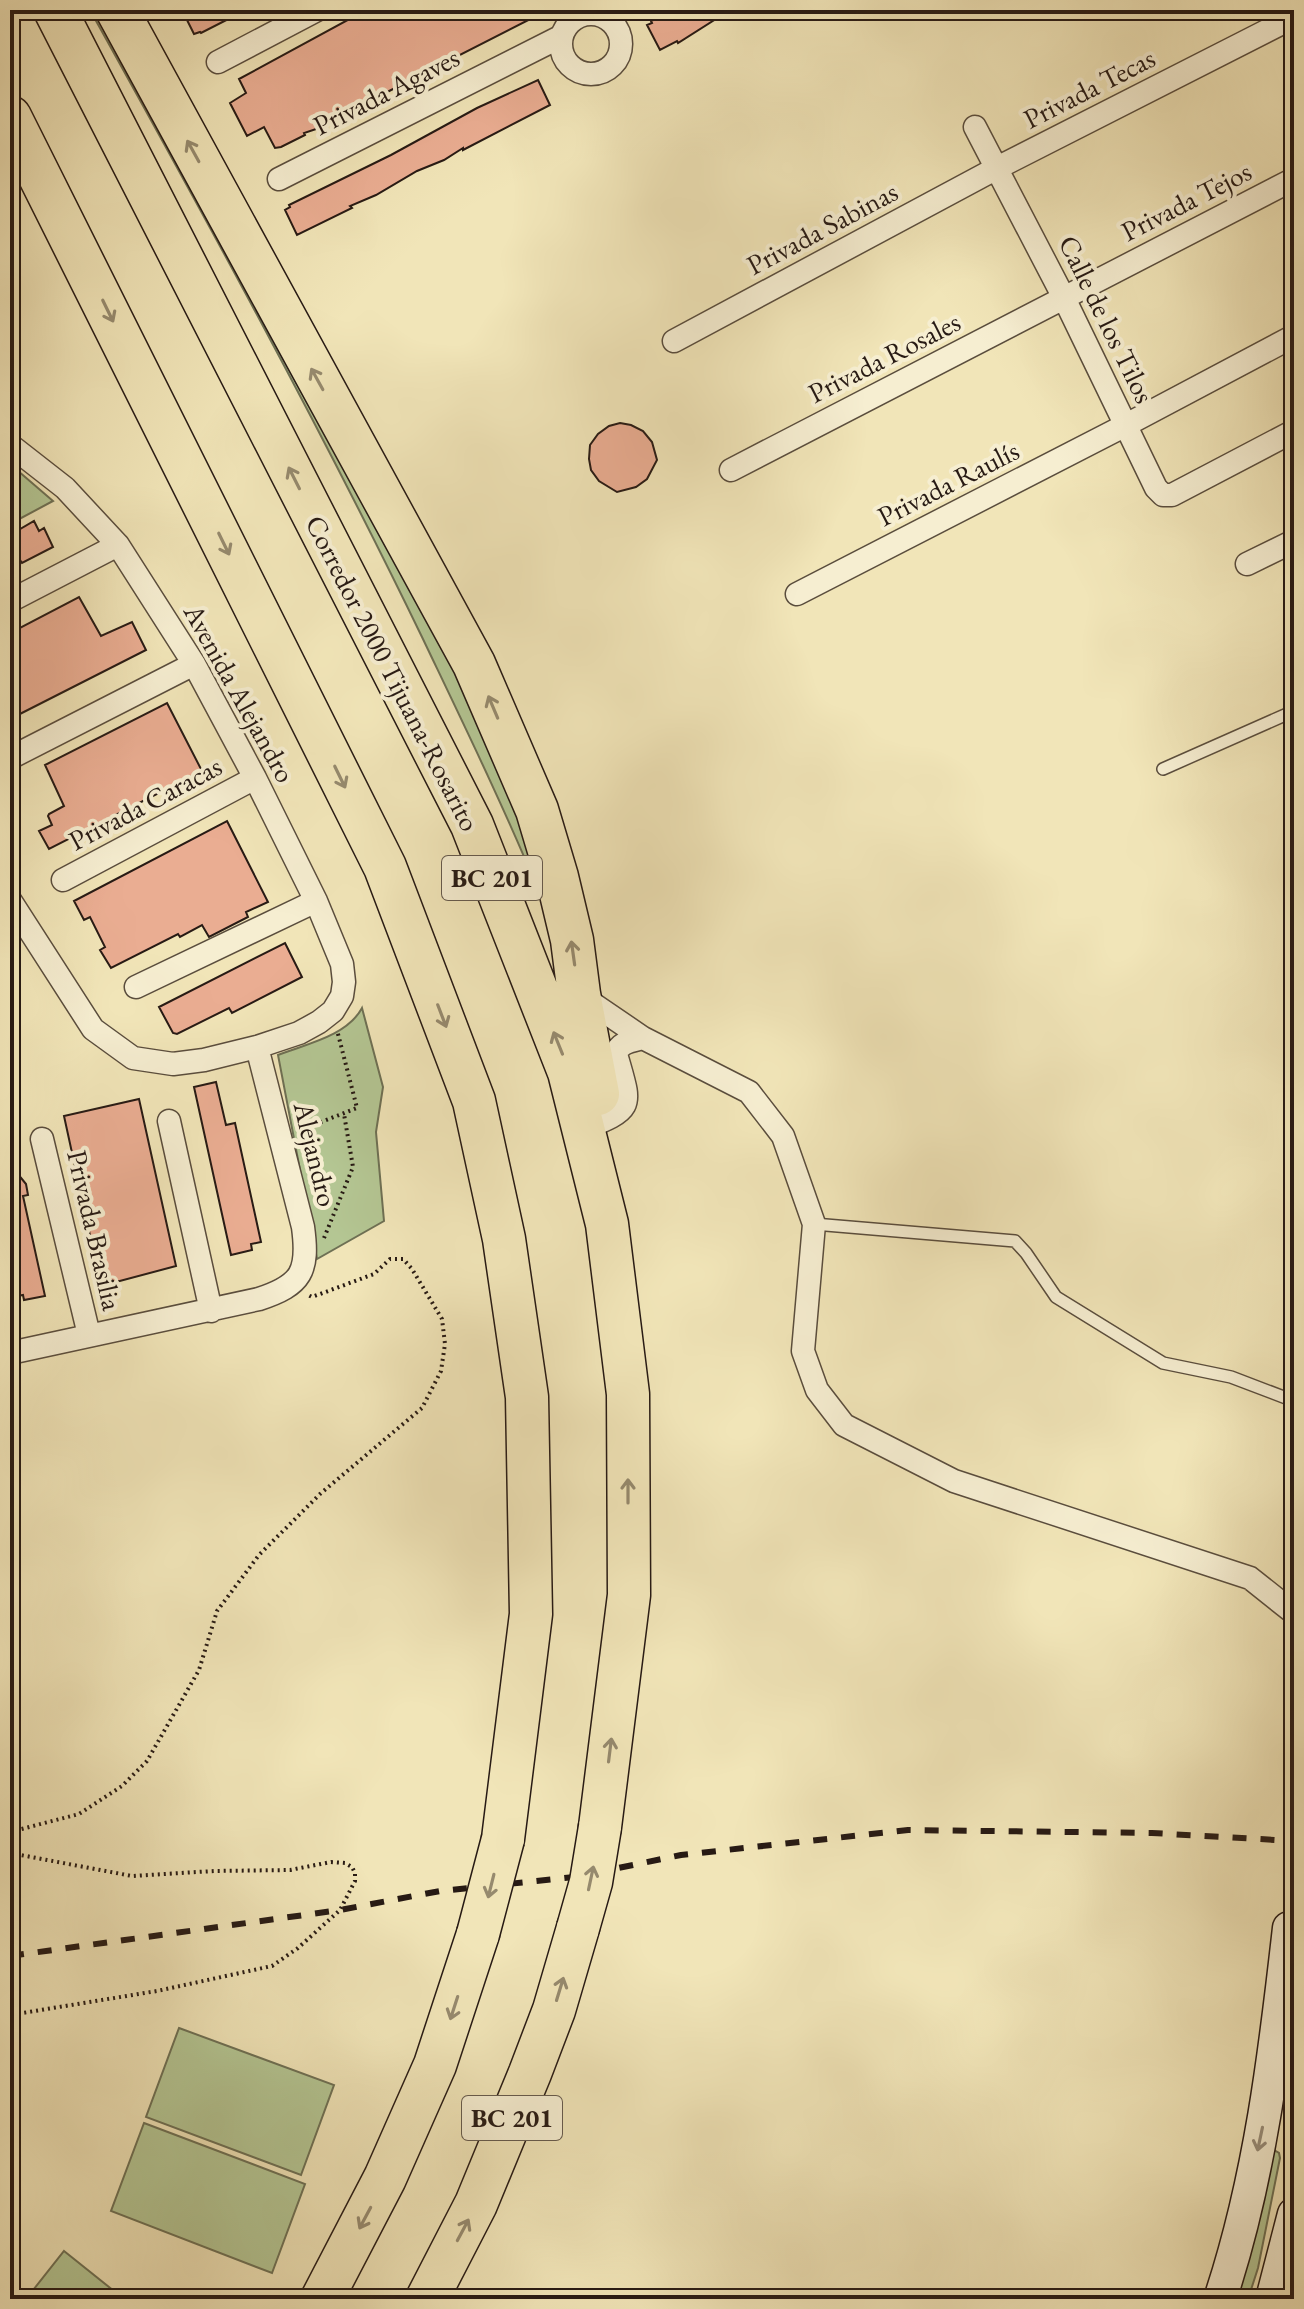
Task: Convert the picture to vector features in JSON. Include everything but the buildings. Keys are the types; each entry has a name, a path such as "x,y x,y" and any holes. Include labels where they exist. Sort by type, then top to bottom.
{"highway":[{"name":"Corredor 2000 Tijuana-Rosarito","path":"55,10 472,825 569,1072 593,1125"},
{"path":"117,10 474,664 537,810 572,940 593,1125"},
{"path":"149,10 149,70"},
{"name":"BC 201","path":"10,117 385,867 474,1101 504,1239 527,1397 531,1614 503,1839 478,1934 435,2065 385,2178 322,2299"},
{"path":"10,173 41,219 88,271"},
{"name":"BC 201","path":"427,2299 476,2204 554,2010 591,1882 600,1827 629,1595 628,1394 607,1224 607,1139 593,1125"}],"street":[{"path":"218,62 317,10"},
{"path":"588,13 607,19 615,26 621,47 611,67 591,75 570,67 561,47 568,25 588,13"},
{"name":"Privada Tecas","path":"997,168 1294,17"},
{"name":"Privada Agaves","path":"279,179 562,36"},
{"name":"Calle de los Tilos","path":"975,127 1064,298 1156,488 1163,495 1172,495 1294,431"},
{"name":"Privada Sabinas","path":"674,341 997,168"},
{"name":"Privada Tejos","path":"1064,298 1294,179"},
{"name":"Privada Rosales","path":"731,470 1064,298"},
{"name":"Privada Raulís","path":"797,594 1294,336"},
{"name":"Avenida Alejandro","path":"10,445 65,488 118,545 194,664 316,901 342,964 342,996 333,1011"},
{"path":"1247,564 1294,541"},
{"path":"10,601 118,545"},
{"path":"10,758 194,664"},
{"name":"Privada Caracas","path":"63,880 255,778"},
{"path":"10,900 93,1029 133,1058 173,1064 204,1060 299,1033 333,1011"},
{"path":"136,987 316,901"},
{"path":"579,994 643,1038 749,1092 783,1136 814,1224 803,1351 817,1390 844,1425 954,1481 1250,1578 1294,1613"},
{"path":"593,1125 618,1114 625,1106 626,1091 616,1054 622,1044 643,1038"},
{"name":"Alejandro","path":"257,1047 303,1227 306,1248 298,1275"},
{"path":"169,1121 211,1311"},
{"name":"Privada Brasilia","path":"42,1139 89,1335"},
{"path":"10,1353 268,1296 298,1275"},
{"path":"1220,2299 1235,2255 1267,2107 1282,2081 1289,1928 1294,1929"},
{"path":"1272,2299 1294,2214"}],"lane":[{"path":"1163,769 1294,711"},
{"path":"814,1224 1015,1241 1056,1297 1163,1363 1231,1377 1294,1401"}],"path":[{"path":"280,1137 357,1108 333,1011"},
{"path":"10,1832 79,1814 122,1786 147,1761 199,1670 217,1611 259,1555 320,1494 422,1408 441,1371 445,1344 442,1319 403,1259 390,1259 374,1274 312,1297 298,1275 326,1236 353,1167 344,1114"},
{"path":"10,1853 132,1876 290,1870 331,1862 345,1863 352,1867 355,1881 340,1910 298,1948 272,1966 157,1991 10,2015"}],"green space":[{"path":"90,10 110,10 504,759 541,897 468,734 343,478"},
{"path":"10,464 53,501 10,524"},
{"path":"362,1008 383,1087 376,1132 384,1221 317,1259 278,1055 336,1032 355,1018"},
{"path":"179,2028 334,2085 301,2175 146,2117"},
{"path":"144,2123 305,2184 272,2273 111,2211"},
{"path":"1274,2150 1280,2158 1258,2268 1248,2299 1234,2299"},
{"path":"64,2251 124,2299 26,2299"}],"railway":[{"path":"10,1956 340,1910 440,1891 575,1877 681,1855 908,1830 1152,1833 1294,1841"}]}
